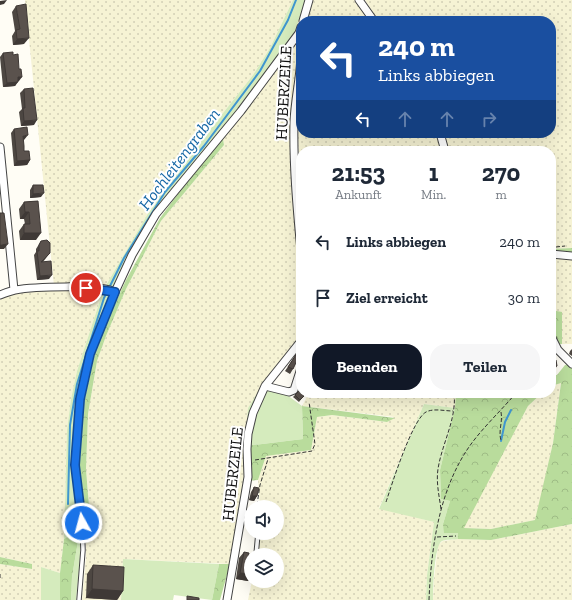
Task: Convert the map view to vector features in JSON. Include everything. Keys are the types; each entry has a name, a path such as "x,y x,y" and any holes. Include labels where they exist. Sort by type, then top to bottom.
{"street":[{"path":"304,16 309,0"},
{"path":"359,0 370,16"},
{"path":"0,295 14,290 86,288 114,291 132,255 156,214 241,111 296,35"},
{"name":"HUBERZEILE","path":"296,104 294,120 296,172"},
{"path":"0,147 14,290"},
{"path":"556,254 572,256"},
{"path":"556,346 572,364"},
{"name":"HUBERZEILE","path":"227,600 248,477 248,434 253,413 265,386 296,347"},
{"path":"265,386 289,392 294,390 296,384"}],"lane":[{"path":"79,600 83,550 82,523 75,465 80,399 90,354 114,291"}],"path":[{"path":"556,247 565,246"},
{"path":"441,509 437,486 438,468 453,411 454,398"},
{"path":"429,600 436,537 441,509 452,475 465,452 512,398"},
{"path":"248,461 312,451 315,444 309,402"},
{"path":"386,502 402,457 419,420 425,412 432,410 453,411"},
{"path":"500,412 502,419 499,435 501,440"},
{"path":"258,500 260,485 268,459"},
{"path":"436,537 456,536"},
{"path":"0,574 0,579"}],"shaded area":[{"path":"25,0 293,0 270,48 253,75 160,193 105,287 54,286"},
{"path":"313,0 357,0 368,16 308,16"},
{"path":"365,0 572,0 572,248 556,249 556,146 447,146 445,138 556,138 556,16 375,16"},
{"path":"293,46 296,46 296,341 248,408 244,481 230,564 123,559 121,600 82,600 86,557 84,508 87,509 88,491 86,469 88,414 97,361 126,289 161,221 224,145 223,139"},
{"path":"298,138 439,138 442,146 299,146"},
{"path":"556,252 572,253 572,344 562,344 562,313 556,311"},
{"path":"54,290 103,291 77,371 71,399 67,430 64,539 60,573 41,567 41,600 0,600 0,564 31,569 32,564 0,557 0,300 10,294"},
{"path":"561,382 553,443 536,520 491,529 463,528 528,406 537,398 556,398 556,384"},
{"path":"306,398 457,398 455,408 424,404 379,508 434,522 427,575 426,600 248,600 251,588 284,588 284,548 259,548 259,540 284,540 284,500 259,500 258,480 266,456 311,450 317,417 332,415 387,422 394,417 302,406"},
{"path":"572,524 572,600 433,600 438,545 443,541 458,539 491,540"}],"green space":[{"path":"293,0 306,0 300,16 296,16 296,28 294,34 251,93 167,195 114,286 105,287 160,193 253,75 270,48"},
{"path":"223,139 224,145 161,221 126,289 106,336 97,361 88,414 86,469 89,507 87,509 84,508 78,469 80,438 84,402 95,352 102,332 126,280 160,218 191,176"},
{"path":"572,248 572,253 556,252 556,249"},
{"path":"103,291 108,293 110,298 94,339 82,379 75,420 72,471 79,522 80,565 76,600 71,600 72,577 78,541 69,536 64,539 67,430 71,399 77,371"},
{"path":"556,311 562,312 562,344 556,344"},
{"path":"572,364 572,524 491,540 458,539 458,533 444,533 443,524 450,501 441,499 440,470 455,408 456,398 537,398 528,406 464,528 491,529 535,520 553,443 561,383 556,384 556,375 565,365"},
{"path":"260,389 287,395 302,406 303,439 245,446 248,408"},
{"path":"424,404 455,408 440,470 441,499 450,501 443,524 458,533 458,539 444,540 439,544 434,568 433,600 426,600 427,575 434,522 379,509"},
{"path":"302,406 395,418 387,422 332,415 317,417 311,450 266,456 258,480 244,481 245,446 303,439"},
{"path":"69,536 75,537 78,541 72,577 71,600 60,600 60,573 64,539"},
{"path":"0,557 32,564 32,569 0,564"},
{"path":"123,559 219,564 212,600 174,595 173,600 121,600"},
{"path":"219,564 230,564 220,600 212,600"},
{"path":"41,567 60,573 60,600 41,600"}],"building":[{"path":"26,4 29,38 17,39 16,30 20,29 16,6"},
{"path":"13,52 13,55 18,54 19,69 21,69 22,77 18,77 18,82 7,83 3,53"},
{"path":"33,88 37,120 24,121 24,89"},
{"path":"27,127 28,135 23,136 24,151 29,151 30,160 17,161 14,129"},
{"path":"33,185 43,185 44,193 33,194"},
{"path":"38,201 41,233 24,233 24,224 30,224 29,212 25,212 24,202"},
{"path":"0,213 4,213 8,244 0,245"},
{"path":"47,240 50,243 50,253 41,262 51,261 52,275 40,276 37,251 39,251 41,241"},
{"path":"296,355 296,363 293,369 288,367"},
{"path":"254,487 259,488 257,496 252,496"},
{"path":"244,552 244,573 240,573"},
{"path":"93,565 124,567 123,591 92,589"},
{"path":"187,596 199,598 199,600 187,600"}],"waterway":[{"name":"Hochleitengraben","path":"68,504 70,425 77,384 104,298 124,258 165,192 204,146 260,71 288,20 296,0"},
{"path":"501,441 505,422 511,410"}],"route":[{"path":"82,523 75,465 80,399 90,354 115,292 105,289 86,288"}]}
